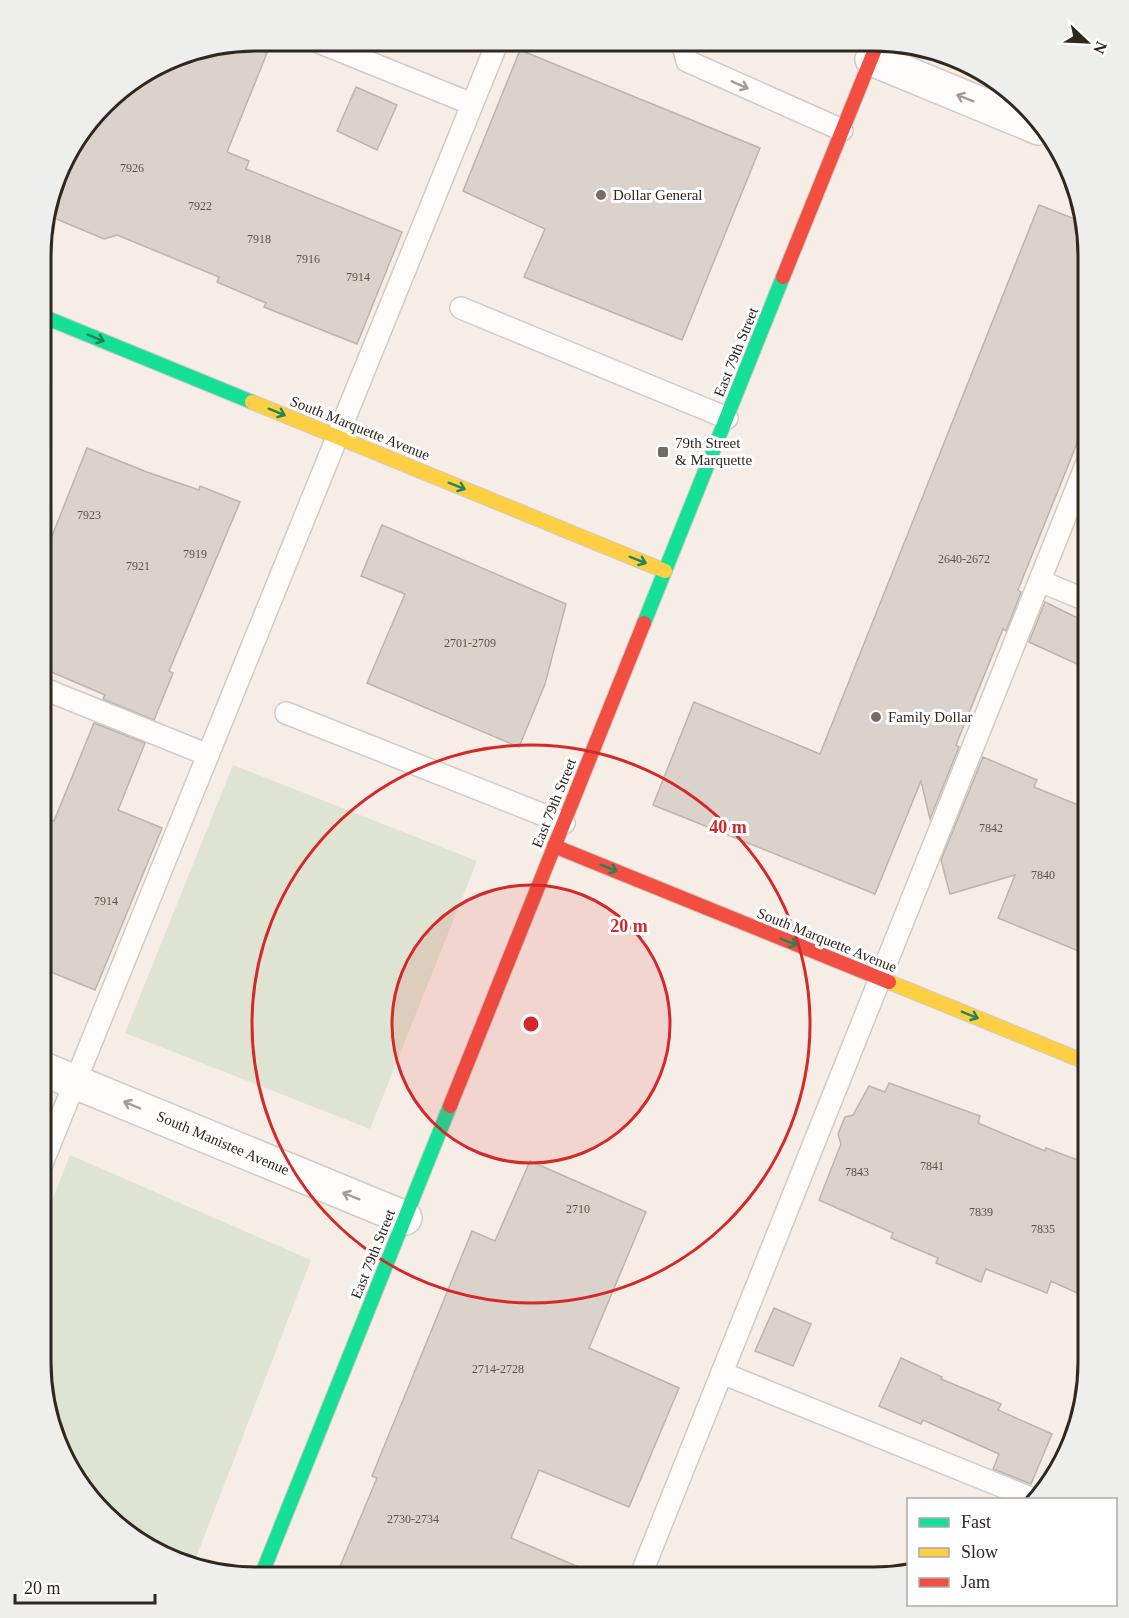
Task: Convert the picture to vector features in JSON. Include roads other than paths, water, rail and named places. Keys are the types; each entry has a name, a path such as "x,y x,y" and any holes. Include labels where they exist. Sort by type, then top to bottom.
{"main road":[{"name":"East 79th Street","path":"265,1567 875,51"},
{"name":"South Marquette Avenue","path":"51,320 665,571"},
{"name":"South Marquette Avenue","path":"554,846 1078,1060"}],"street":[{"path":"875,51 1006,102 1019,113"},
{"name":"South Manistee Avenue","path":"51,1072 405,1218"}],"lane":[{"path":"341,51 472,104"},
{"path":"51,1141 494,51"},
{"path":"684,51 687,61 842,130"},
{"path":"461,308 727,418"},
{"path":"644,1567 1078,485"},
{"path":"1040,581 1078,597"},
{"path":"51,692 208,755"},
{"path":"286,713 564,823"},
{"path":"722,1373 1028,1496"}],"place":[{"name":"Dollar General","path":"601,195"},
{"name":"79th Street & Marquette","path":"663,452"},
{"name":"Family Dollar","path":"876,717"}]}
